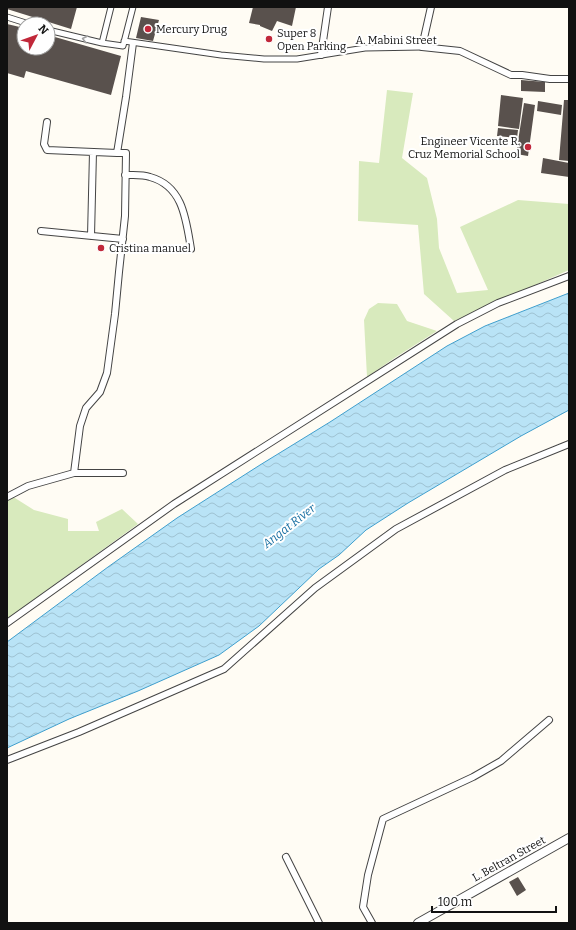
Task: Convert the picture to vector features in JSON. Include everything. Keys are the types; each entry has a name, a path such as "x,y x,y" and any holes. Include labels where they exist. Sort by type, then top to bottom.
{"street":[{"path":"102,43 110,7"},
{"path":"124,44 133,7"},
{"path":"321,55 328,7"},
{"path":"422,47 431,7"},
{"name":"A. Mabini Street","path":"56,32 102,43 133,43 221,55 264,59 297,59 365,48 422,47 460,51 511,75 550,79 569,79"},
{"path":"117,153 133,43"},
{"path":"47,122 44,144 47,150 126,153 125,216 115,314 107,373 100,392 86,408 80,426 74,473"},
{"path":"91,236 93,152"},
{"path":"125,175 149,176 164,182 180,200 186,219 191,249"},
{"path":"41,231 122,239"},
{"path":"7,623 174,504 457,324 498,303 569,276"},
{"path":"7,760 79,732 224,669 315,588 396,529 505,470 569,444"},
{"path":"7,497 28,486 74,473 123,473"},
{"path":"372,923 363,907 368,875 383,819 473,777 501,761 550,720"},
{"name":"L. Beltran Street","path":"418,923 569,838"},
{"path":"286,857 319,923"}],"green space":[{"path":"387,90 413,93 402,158 427,178 437,219 439,248 457,293 488,290 460,227 518,200 569,204 569,270 454,321 424,294 418,225 358,221 359,161 379,163"},
{"path":"378,303 397,304 407,321 437,331 367,377 364,320 369,309"},
{"path":"7,493 34,510 68,519 68,531 99,531 96,522 122,509 138,524 7,619"}],"water":[{"name":"Angat River","path":"569,293 569,410 521,436 408,503 366,530 339,555 319,569 259,626 219,655 138,691 69,719 7,748 7,642 177,518 330,422 447,346 485,326"}],"building":[{"path":"7,7 77,7 71,29 56,24 56,16 29,16 7,9"},
{"path":"253,7 296,7 292,26 277,21 272,31 260,25 249,23"},
{"name":"Mercury Drug","path":"141,17 159,20 153,41 136,38"},
{"path":"7,24 16,26 16,56 56,56 56,37 121,56 111,95 26,71 24,78 7,73"},
{"path":"521,80 545,82 545,92 521,91"},
{"path":"501,95 523,98 519,129 498,126"},
{"path":"564,100 569,100 569,161 559,160"},
{"path":"538,101 562,105 561,115 537,111"},
{"path":"524,103 535,105 528,156 516,154"},
{"path":"498,128 518,130 517,138 497,136"},
{"path":"543,158 569,163 569,177 541,173"},
{"path":"518,877 526,890 517,896 509,882"}],"place":[{"name":"Mercury Drug","path":"148,29"},
{"name":"Super 8 Open Parking","path":"269,39"},
{"name":"Engineer Vicente R. Cruz Memorial School","path":"528,147"},
{"name":"Cristina manuel","path":"101,248"}]}
